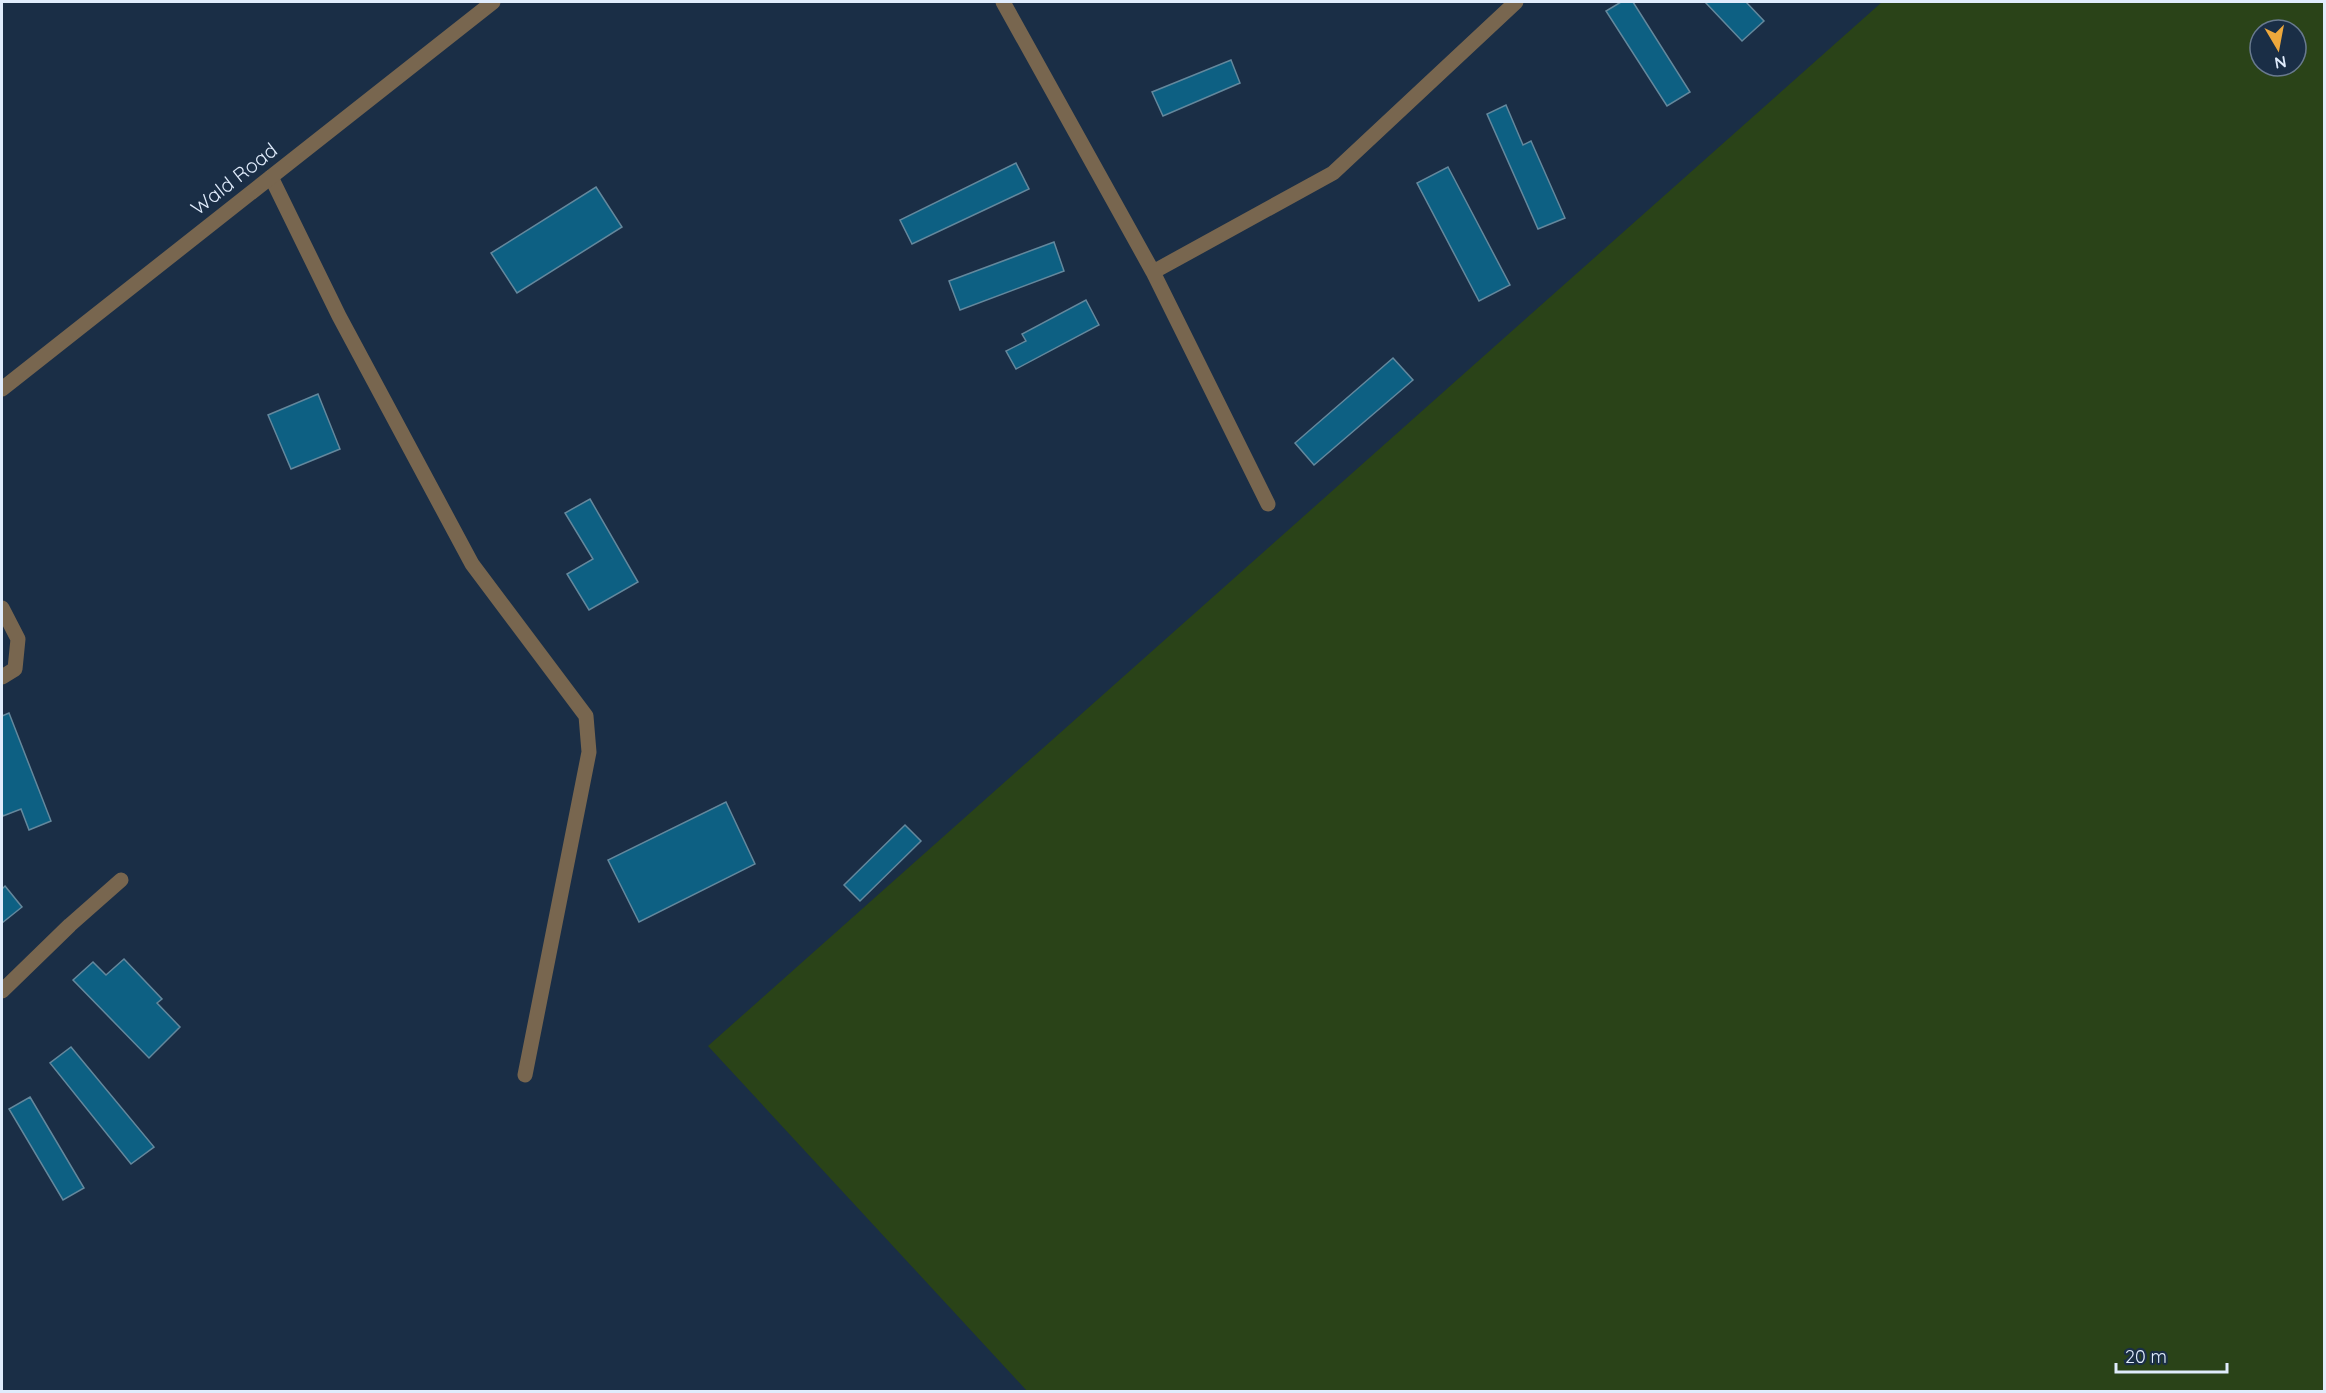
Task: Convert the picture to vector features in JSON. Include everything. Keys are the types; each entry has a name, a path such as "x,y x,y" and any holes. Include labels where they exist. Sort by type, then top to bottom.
{"street":[{"name":"Wald Road","path":"2,389 493,2"},
{"path":"1003,2 1153,272 1268,504"},
{"path":"1153,272 1333,173 1515,2"},
{"path":"271,177 339,316 471,564 586,716 589,752 525,1075"},
{"path":"2,608 18,639 15,669 2,676"},
{"path":"2,991 70,925 121,880"}],"green space":[{"path":"1882,2 2324,2 2324,1391 1027,1391 708,1046"}],"building":[{"path":"1621,2 1633,2 1690,92 1667,106 1606,11"},
{"path":"1705,2 1746,2 1764,21 1742,41"},
{"path":"1231,60 1240,83 1163,116 1152,92"},
{"path":"1506,105 1523,145 1531,141 1565,218 1538,229 1487,114"},
{"path":"1016,163 1029,189 912,244 900,220"},
{"path":"1448,167 1510,285 1479,301 1417,183"},
{"path":"596,187 622,227 517,293 491,253"},
{"path":"1054,242 1064,271 960,310 949,281"},
{"path":"1086,300 1099,325 1016,369 1006,351 1026,341 1022,334"},
{"path":"1393,358 1413,380 1314,465 1295,443"},
{"path":"318,394 340,449 291,469 268,415"},
{"path":"590,499 638,582 589,610 567,574 593,559 565,513"},
{"path":"9,713 51,821 29,830 21,809 3,816 2,813 2,716"},
{"path":"726,802 755,864 639,922 608,860"},
{"path":"905,825 921,841 860,901 844,885"},
{"path":"5,886 22,907 2,923 2,889"},
{"path":"124,959 162,999 157,1003 180,1027 149,1058 73,980 93,962 106,975"},
{"path":"71,1047 154,1147 131,1164 50,1063"},
{"path":"30,1097 84,1188 63,1200 9,1109"}]}
